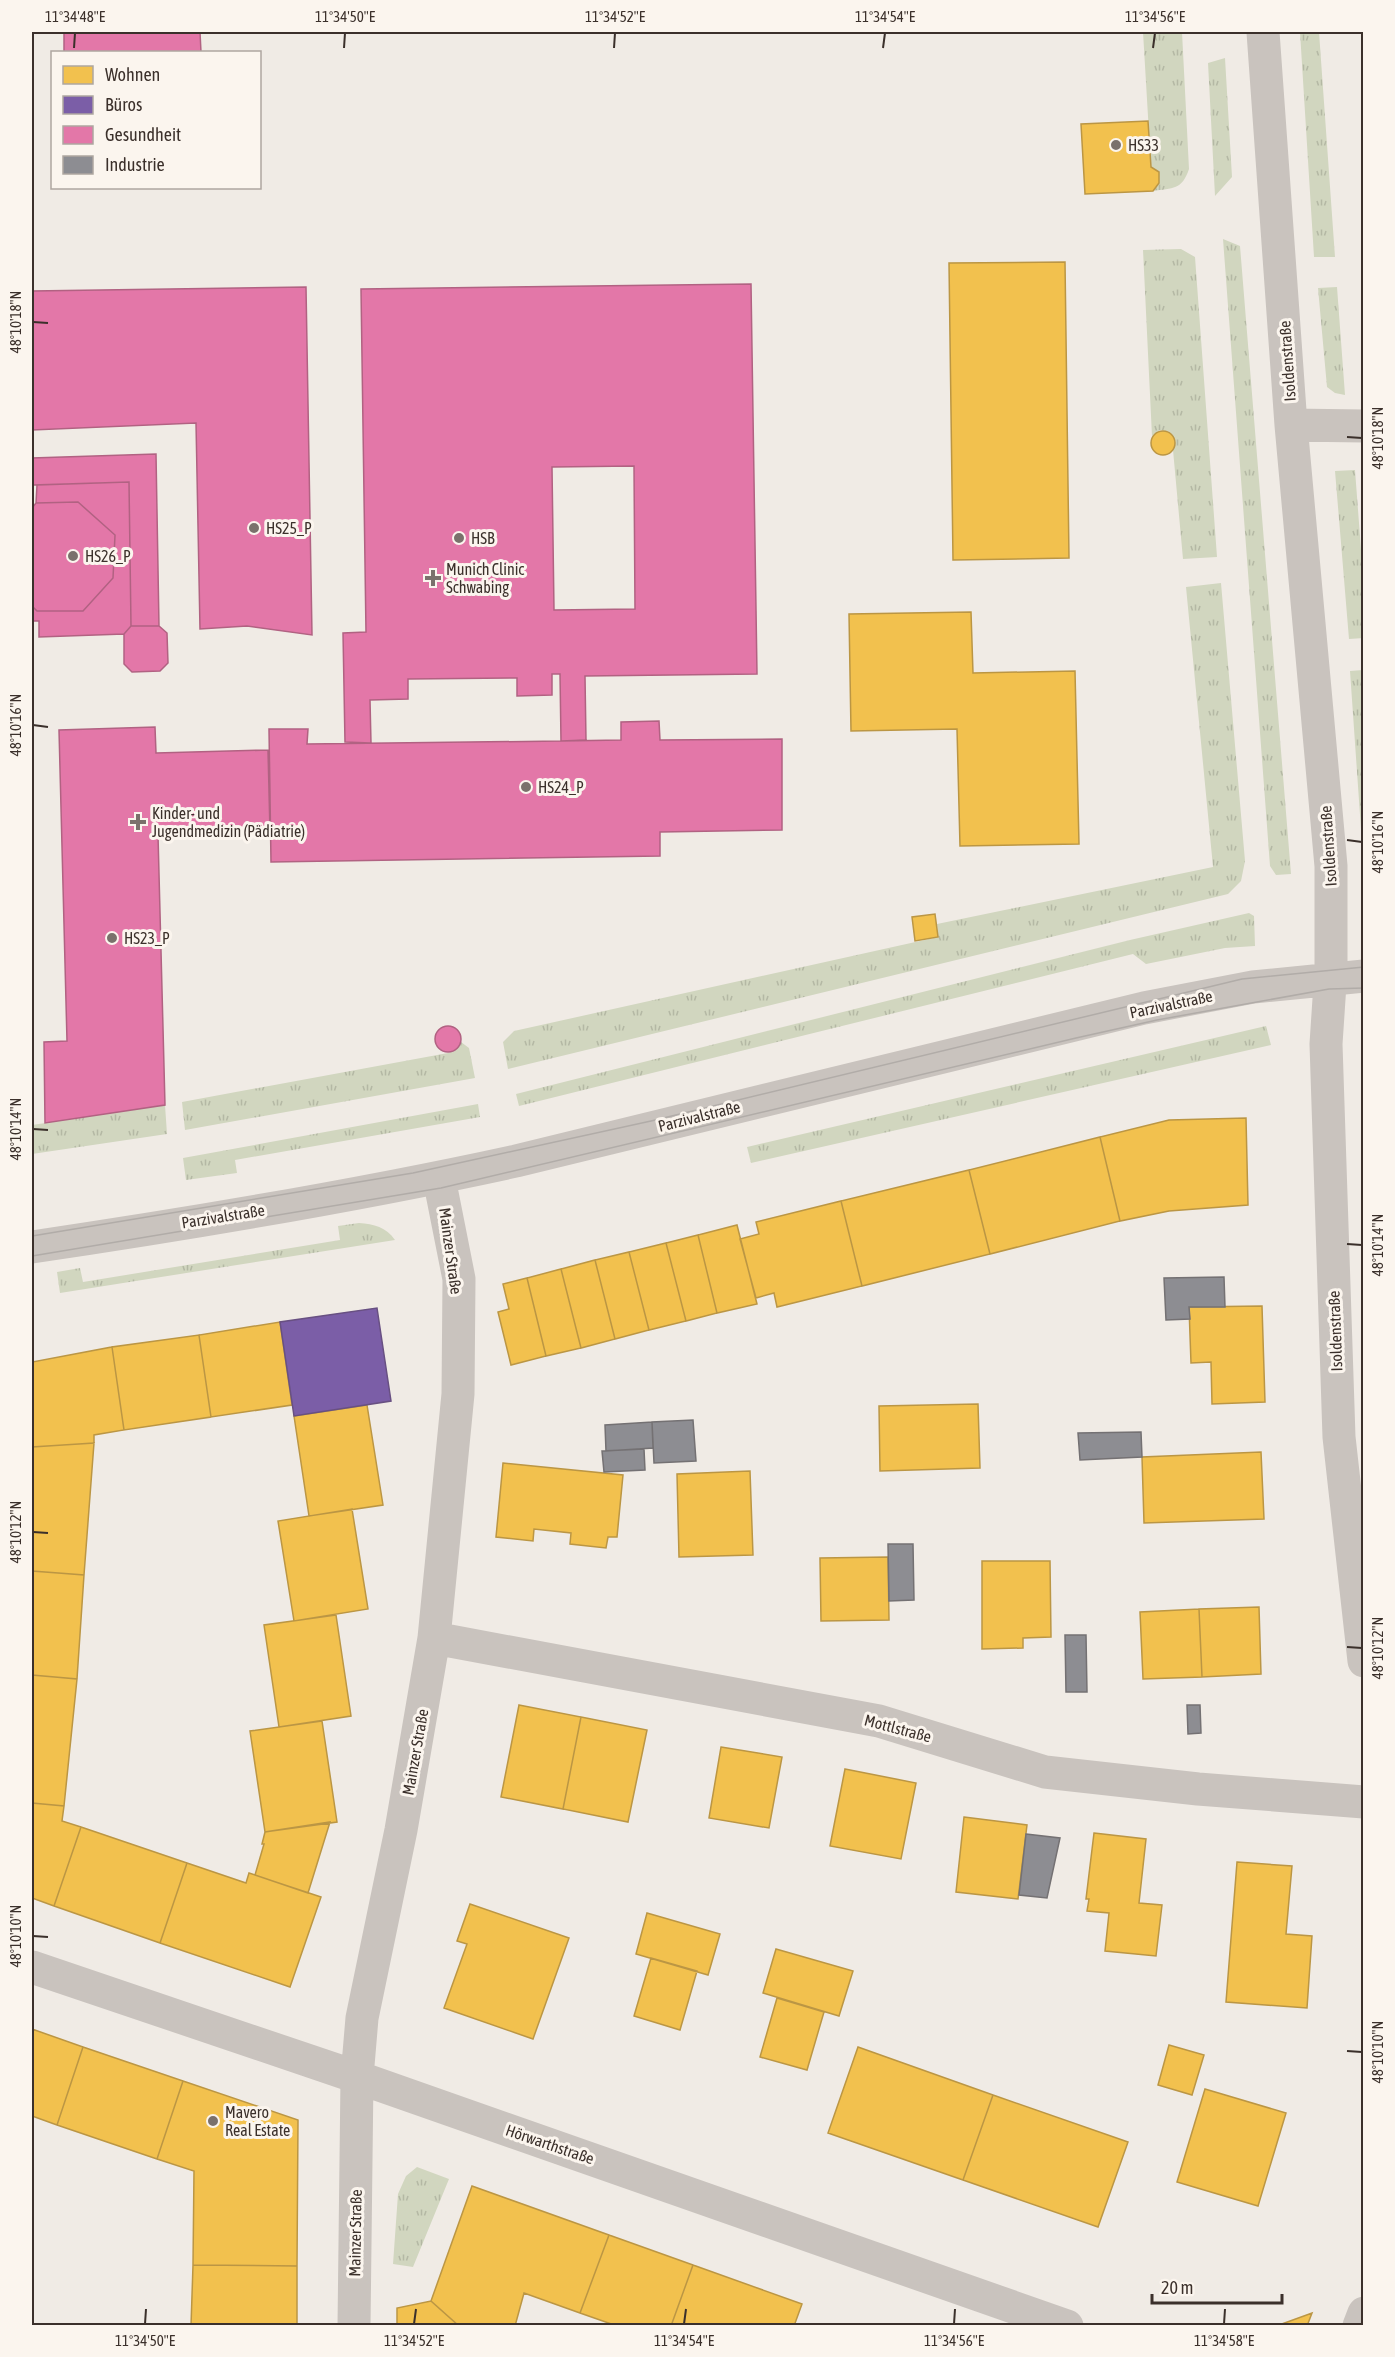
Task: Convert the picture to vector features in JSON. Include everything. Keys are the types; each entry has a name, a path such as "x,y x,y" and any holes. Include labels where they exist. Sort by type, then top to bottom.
{"street":[{"name":"Isoldenstraße","path":"1263,32 1291,425 1331,866 1330,978 1326,1044 1364,1660"},
{"path":"1291,425 1364,426"},
{"name":"Parzivalstraße","path":"32,1247 254,1212 439,1178 1144,1008 1253,987 1364,976"},
{"name":"Mainzer Straße","path":"354,2325 357,2077 362,2018 401,1830 434,1638 453,1450 459,1334 459,1279 439,1178"},
{"name":"Mottlstraße","path":"434,1638 879,1721 1045,1772 1198,1790 1364,1802"},
{"name":"Hörwarthstraße","path":"32,1967 357,2077 1067,2325"},
{"path":"1359,2325 1364,2313"}],"green space":[{"path":"1143,32 1182,32 1189,169 1183,181 1176,187 1153,191 1159,183 1159,173 1151,167"},
{"path":"1300,32 1319,32 1335,257 1314,257"},
{"path":"1225,58 1232,177 1215,196 1208,63"},
{"path":"1223,239 1240,246 1291,874 1276,875 1270,866"},
{"path":"1181,249 1195,257 1217,557 1183,559 1173,450 1175,440 1170,432 1160,430 1152,436 1143,250"},
{"path":"1337,287 1345,395 1335,393 1327,387 1318,288"},
{"path":"1355,470 1363,576 1364,638 1349,639 1335,471"},
{"path":"1221,583 1245,861 1241,881 1228,894 508,1069 503,1042 514,1031 938,937 937,924 1213,867 1186,587"},
{"path":"1364,670 1363,858 1350,671"},
{"path":"1249,913 1254,916 1255,946 1225,948 1146,964 1133,954 519,1106 516,1094 1130,940"},
{"path":"1266,1026 1271,1045 751,1163 747,1147"},
{"path":"461,1042 469,1048 475,1078 185,1130 182,1102 448,1053 456,1049"},
{"path":"478,1104 480,1117 235,1160 237,1173 186,1180 183,1158"},
{"path":"165,1105 167,1134 32,1154 32,1125"},
{"path":"359,1223 379,1227 395,1240 60,1293 57,1272 80,1268 83,1282 340,1240 338,1226"},
{"path":"417,2167 449,2179 413,2267 393,2264 398,2194 406,2176"}],"building: Wohnen":[{"name":"HS33","path":"1148,121 1151,167 1159,172 1159,183 1153,191 1085,194 1081,124"},
{"path":"1065,262 1069,558 953,560 949,263"},
{"path":"1163,431 1172,434 1175,443 1172,452 1163,455 1154,452 1151,443 1154,434"},
{"path":"971,612 973,673 1075,671 1079,844 960,846 957,729 851,731 849,614"},
{"path":"935,914 938,937 915,941 912,917"},
{"path":"1246,1118 1248,1205 1169,1211 1120,1221 1100,1137 1169,1120"},
{"path":"1100,1137 1120,1221 990,1254 969,1170"},
{"path":"969,1170 990,1254 862,1286 841,1201"},
{"path":"841,1201 862,1286 777,1307 774,1293 756,1298 740,1239 759,1234 756,1222"},
{"path":"737,1225 757,1304 717,1313 698,1235"},
{"path":"698,1235 717,1313 686,1321 666,1243"},
{"path":"666,1243 686,1321 649,1330 629,1252"},
{"path":"629,1252 649,1330 615,1339 595,1260"},
{"path":"595,1260 615,1339 581,1348 561,1269"},
{"path":"561,1269 581,1348 546,1356 527,1278"},
{"path":"527,1278 546,1356 511,1365 498,1312 509,1309 503,1284"},
{"path":"1262,1306 1265,1402 1212,1404 1211,1362 1191,1363 1189,1307"},
{"path":"280,1322 292,1405 211,1417 199,1335"},
{"path":"199,1335 211,1417 124,1430 112,1347"},
{"path":"112,1347 124,1430 94,1435 94,1443 32,1447 32,1362"},
{"path":"978,1404 980,1468 880,1471 879,1406"},
{"path":"367,1405 383,1505 309,1516 294,1416"},
{"path":"94,1443 84,1575 32,1571 32,1447"},
{"path":"1261,1452 1264,1519 1144,1523 1142,1457"},
{"path":"503,1463 623,1475 617,1537 608,1537 606,1548 570,1544 571,1533 534,1529 533,1541 496,1537"},
{"path":"750,1471 753,1555 679,1557 677,1474"},
{"path":"352,1509 368,1609 294,1621 278,1521"},
{"path":"888,1557 889,1620 821,1621 820,1558"},
{"path":"982,1561 1050,1561 1051,1637 1023,1638 1023,1648 982,1649"},
{"path":"32,1571 84,1575 77,1679 32,1675"},
{"path":"1259,1607 1261,1674 1202,1677 1199,1609"},
{"path":"1199,1609 1202,1677 1143,1679 1140,1612"},
{"path":"336,1615 351,1716 279,1727 264,1625"},
{"path":"32,1675 77,1679 64,1806 32,1803"},
{"path":"519,1705 581,1717 563,1809 501,1797"},
{"path":"581,1717 647,1730 628,1822 563,1809"},
{"path":"322,1721 337,1822 265,1832 250,1731"},
{"path":"721,1747 782,1757 769,1828 709,1818"},
{"path":"845,1769 916,1783 901,1859 830,1846"},
{"path":"32,1803 64,1806 62,1821 81,1827 54,1906 32,1898"},
{"path":"964,1817 1027,1825 1018,1899 956,1892"},
{"path":"330,1822 308,1893 255,1875 265,1832"},
{"path":"81,1827 187,1863 160,1943 54,1906"},
{"path":"1094,1833 1146,1839 1139,1903 1162,1905 1156,1956 1105,1951 1109,1913 1087,1911 1089,1899 1086,1899"},
{"path":"1237,1862 1292,1866 1286,1934 1312,1936 1307,2008 1226,2002"},
{"path":"187,1863 246,1883 249,1873 321,1897 290,1987 160,1943"},
{"path":"470,1904 569,1938 533,2039 444,2008 467,1944 457,1941"},
{"path":"647,1913 720,1934 708,1975 636,1954"},
{"path":"776,1949 853,1971 839,2016 763,1993"},
{"path":"651,1958 697,1971 680,2030 634,2016"},
{"path":"777,1998 824,2012 807,2070 760,2057"},
{"path":"32,2029 83,2047 57,2125 32,2116"},
{"path":"1169,2045 1204,2055 1192,2095 1158,2085"},
{"path":"83,2047 183,2081 157,2159 57,2125"},
{"path":"858,2047 993,2095 963,2180 828,2133"},
{"path":"183,2081 298,2120 297,2266 193,2265 194,2171 157,2159"},
{"path":"1205,2089 1286,2113 1258,2206 1177,2182"},
{"path":"993,2095 1128,2142 1098,2227 963,2180"},
{"path":"472,2186 609,2235 580,2313 524,2293 515,2326 459,2326 431,2301"},
{"path":"609,2235 693,2265 671,2326 617,2326 580,2313"},
{"path":"193,2265 297,2266 297,2326 191,2326"},
{"path":"693,2265 802,2304 794,2326 671,2326"},
{"path":"431,2301 459,2326 397,2326 397,2308"},
{"path":"1312,2313 1307,2326 1279,2325"}],"building: Büros":[{"path":"377,1308 391,1401 294,1416 280,1322"}],"building: Gesundheit":[{"path":"64,32 200,32 201,51 64,51"},
{"name":"HSB","path":"751,284 757,674 585,676 586,740 561,741 560,674 552,674 552,695 517,696 517,678 408,679 408,699 370,700 371,743 345,742 343,633 366,632 361,289","holes":["634,466 635,609 554,610 552,467"]},
{"name":"HS25_P","path":"306,287 312,635 247,626 200,629 196,423 32,430 32,291"},
{"path":"156,454 159,626 131,626 129,482 32,485 32,458"},
{"path":"129,482 131,626 124,634 39,637 39,621 32,621 32,606 37,611 83,611 113,578 115,535 78,502 36,503 37,485"},
{"name":"HS26_P","path":"78,502 115,535 113,578 83,611 37,611 32,606 32,508 36,503"},
{"path":"131,626 159,626 167,633 168,663 160,671 132,672 124,664 124,634"},
{"name":"HS24_P","path":"659,721 660,740 782,739 782,830 660,832 660,856 271,862 269,729 308,729 307,744 621,740 621,722"},
{"name":"HS23_P","path":"155,727 156,753 268,750 270,832 158,835 165,1105 45,1123 44,1042 67,1041 59,730"},
{"path":"448,1026 457,1030 461,1039 457,1048 448,1052 439,1048 435,1039 439,1030"}],"building: Industrie":[{"path":"1224,1277 1225,1307 1189,1307 1190,1319 1166,1320 1164,1278"},
{"path":"693,1420 696,1461 654,1463 652,1422"},
{"path":"652,1422 653,1448 606,1451 605,1425"},
{"path":"1141,1432 1142,1457 1080,1460 1078,1433"},
{"path":"644,1449 645,1470 604,1472 602,1451"},
{"path":"888,1544 913,1544 914,1600 889,1601"},
{"path":"1065,1635 1086,1635 1087,1692 1066,1692"},
{"path":"1187,1705 1200,1705 1201,1733 1188,1734"},
{"path":"1026,1834 1060,1838 1047,1898 1019,1895"}],"tram line":[{"path":"32,1236 413,1173 651,1121 1242,979 1364,967"},
{"path":"32,1256 441,1188 1157,1020 1329,989 1364,988"}],"place":[{"name":"HS33","path":"1116,145"},
{"name":"HS25_P","path":"254,528"},
{"name":"HSB","path":"459,538"},
{"name":"HS26_P","path":"73,556"},
{"name":"Munich Clinic Schwabing","path":"433,578"},
{"name":"HS24_P","path":"526,787"},
{"name":"Kinder- und Jugendmedizin (Pädiatrie)","path":"138,822"},
{"name":"HS23_P","path":"112,938"},
{"name":"Mavero Real Estate","path":"213,2121"}]}
